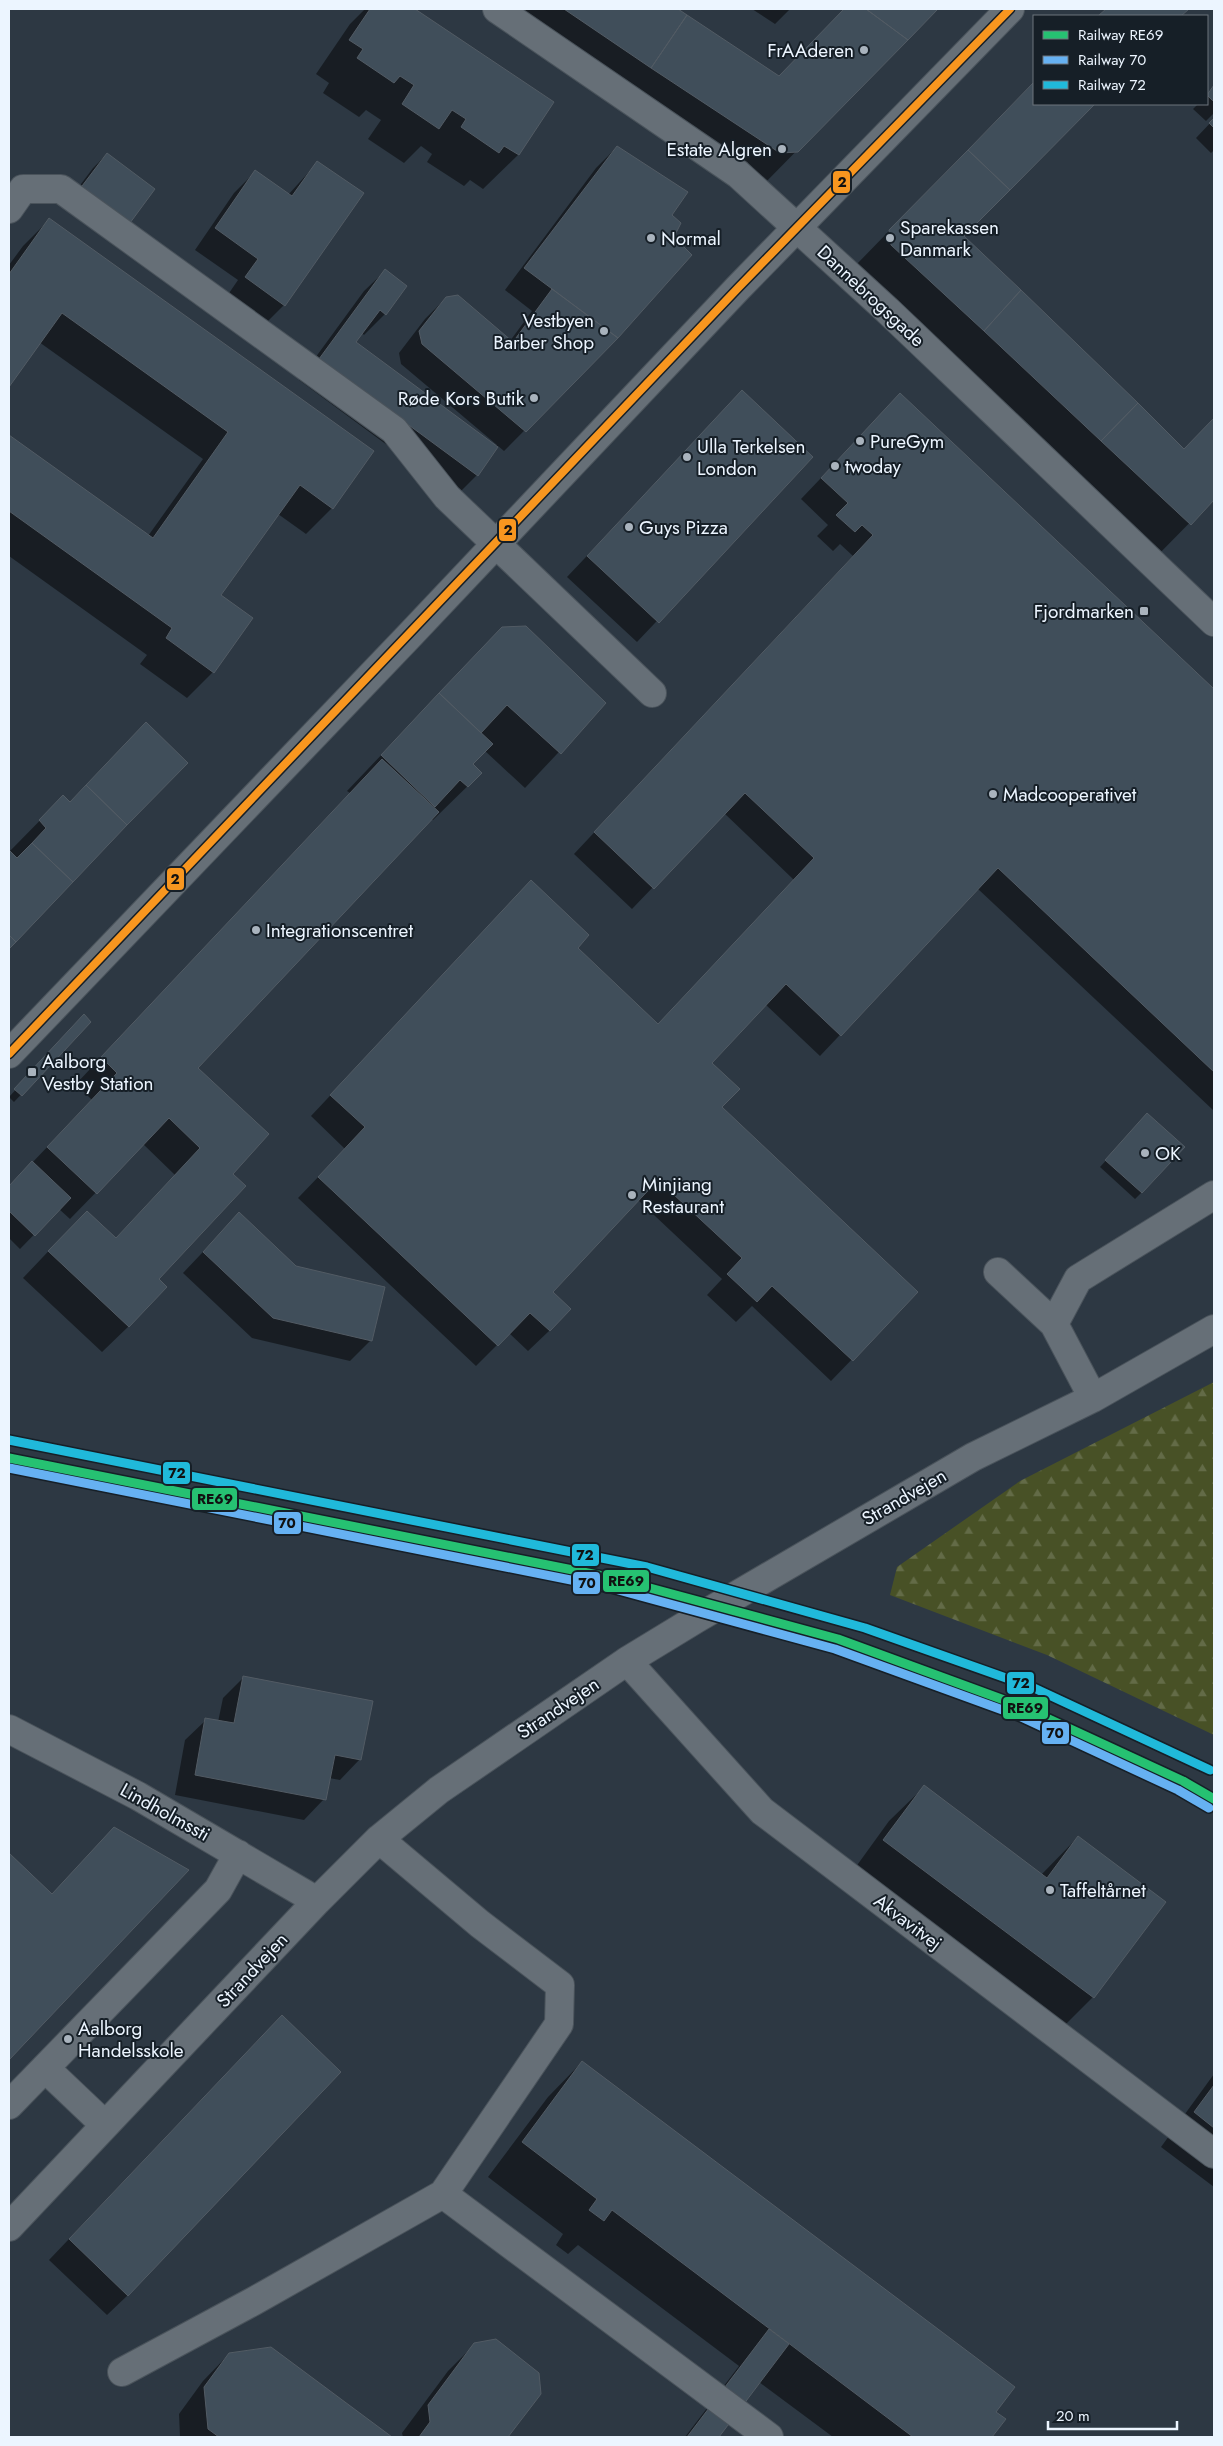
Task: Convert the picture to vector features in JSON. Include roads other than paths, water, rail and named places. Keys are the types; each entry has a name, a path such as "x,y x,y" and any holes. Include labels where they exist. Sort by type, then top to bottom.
{"street":[{"name":"Dannebrogsgade","path":"497,9 738,174 887,310 1214,622"},
{"path":"9,1054 496,545 738,288 1010,9"},
{"path":"9,209 23,189 61,189 394,430 447,497 652,693"},
{"path":"1054,1324 1078,1279 1214,1194"},
{"path":"998,1272 1054,1324 1093,1398"},
{"name":"Strandvejen","path":"9,2227 317,1901 379,1839 439,1790 627,1661 829,1540 973,1457 1093,1398 1214,1329"},
{"name":"Akvavitvej","path":"627,1661 762,1811 1214,2154"},
{"name":"Lindholmssti","path":"9,1729 138,1796 317,1901"},
{"path":"122,2372 254,2301 444,2194 560,2024 560,1985 480,1924 379,1839"},
{"path":"9,2105 218,1890 238,1854"},
{"path":"45,2068 105,2125"},
{"path":"444,2194 769,2437"}],"rail line":[{"name":"72","path":"9,1440 647,1567 865,1628 1034,1688 1210,1770"},
{"name":"RE69","path":"9,1458 613,1578 838,1639 1023,1707 1183,1781 1214,1799"},
{"name":"70","path":"9,1468 611,1588 835,1649 1019,1716 1178,1790 1209,1808"}],"place":[{"name":"FrAAderen","path":"864,50"},
{"name":"Estate Algren","path":"782,149"},
{"name":"Normal","path":"651,238"},
{"name":"Sparekassen Danmark","path":"890,238"},
{"name":"Vestbyen Barber Shop","path":"604,331"},
{"name":"Røde Kors Butik","path":"534,398"},
{"name":"PureGym","path":"860,441"},
{"name":"Ulla Terkelsen London","path":"687,457"},
{"name":"twoday","path":"835,466"},
{"name":"Guys Pizza","path":"629,527"},
{"name":"Fjordmarken","path":"1144,611"},
{"name":"Madcooperativet","path":"993,794"},
{"name":"Integrationscentret","path":"256,930"},
{"name":"Aalborg Vestby Station","path":"32,1072"},
{"name":"OK","path":"1145,1153"},
{"name":"Minjiang Restaurant","path":"632,1195"},
{"name":"Taffeltårnet","path":"1050,1890"},
{"name":"Aalborg Handelsskole","path":"68,2039"}]}
